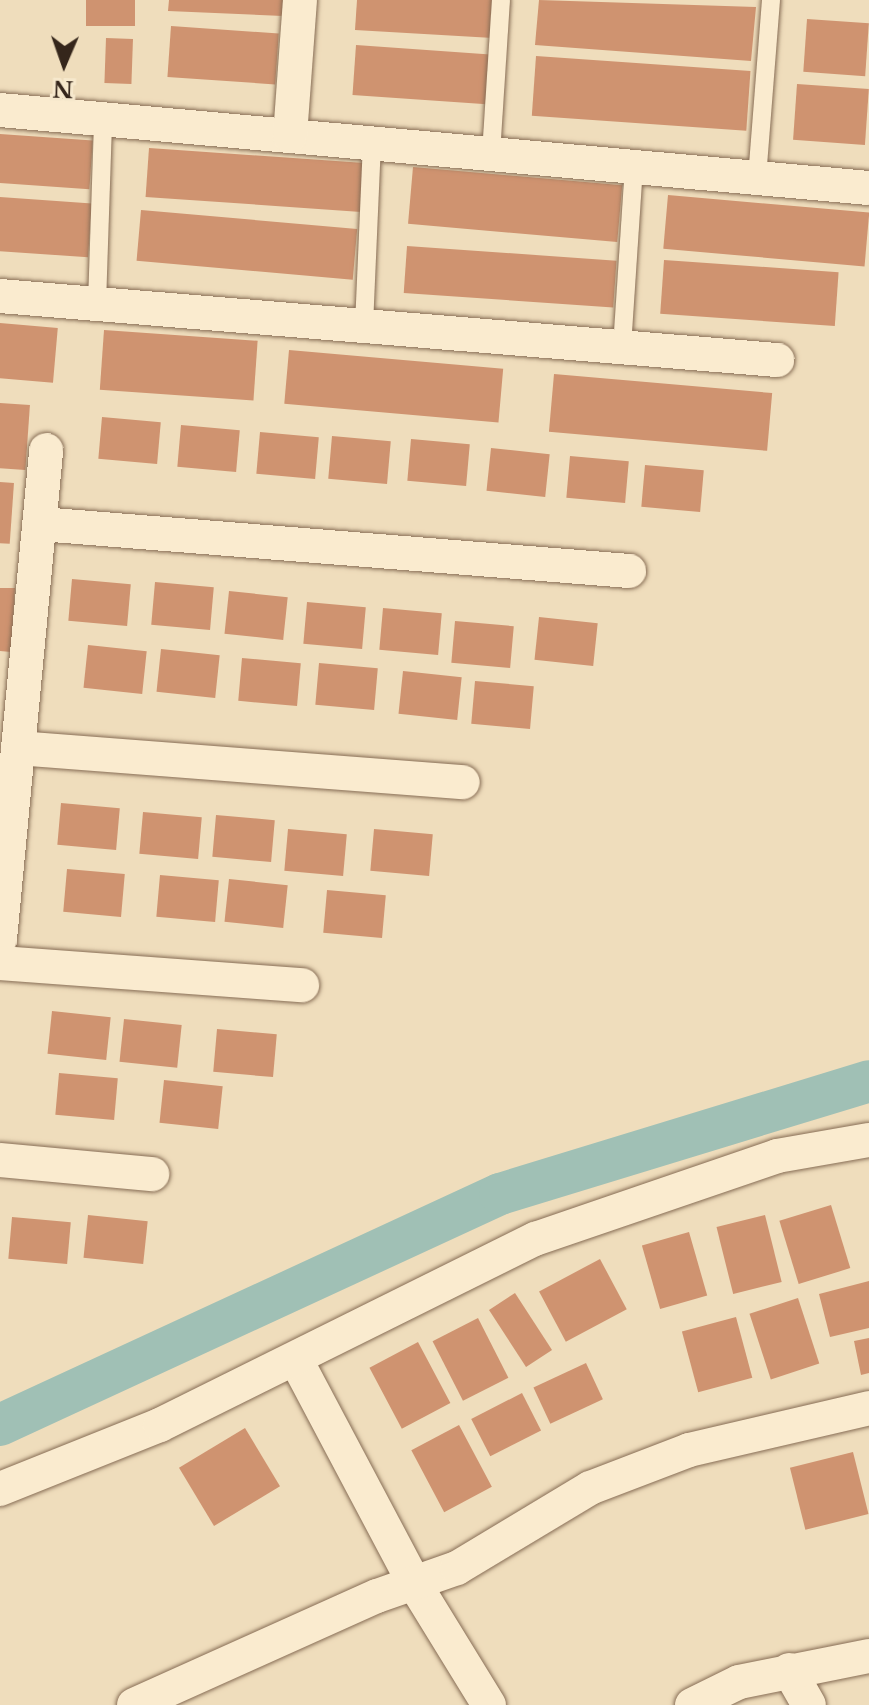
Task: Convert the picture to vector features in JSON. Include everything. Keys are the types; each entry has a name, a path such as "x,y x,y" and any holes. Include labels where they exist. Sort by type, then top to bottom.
{"street":[{"path":"290,136 300,0"},
{"path":"0,110 869,188"},
{"path":"0,296 777,360"},
{"path":"0,939 46,450"},
{"path":"40,524 629,571"},
{"path":"18,748 463,782"},
{"path":"0,963 302,985"},
{"path":"0,1489 160,1425 535,1239 777,1156 869,1140"},
{"path":"0,1160 152,1174"},
{"path":"296,1360 414,1583 489,1705"},
{"path":"134,1705 414,1583 457,1568 590,1488 674,1455 869,1408"},
{"path":"692,1705 739,1682 869,1656"},
{"path":"789,1670 809,1705"}],"lane":[{"path":"491,154 501,0"},
{"path":"757,178 771,0"},
{"path":"97,304 103,120"},
{"path":"364,326 372,144"},
{"path":"622,347 634,167"}],"building":[{"path":"86,0 135,0 135,26 86,26"},
{"path":"169,0 284,0 283,16 168,11"},
{"path":"357,0 496,0 493,38 355,30"},
{"path":"539,0 756,7 751,61 535,45"},
{"path":"807,19 869,23 865,76 803,72"},
{"path":"171,26 279,34 275,84 167,77"},
{"path":"106,38 133,39 131,84 104,83"},
{"path":"356,45 494,55 490,105 353,95"},
{"path":"536,56 750,71 746,131 532,116"},
{"path":"797,84 869,89 865,145 793,140"},
{"path":"0,134 93,140 89,189 0,183"},
{"path":"149,148 364,163 361,212 146,197"},
{"path":"413,167 622,185 617,242 408,224"},
{"path":"668,195 869,213 865,266 663,249"},
{"path":"0,197 92,203 88,257 0,251"},
{"path":"141,210 357,229 353,280 137,261"},
{"path":"407,246 616,261 613,308 404,293"},
{"path":"664,260 839,272 835,326 660,314"},
{"path":"0,323 58,328 53,383 0,378"},
{"path":"104,330 258,341 253,401 100,390"},
{"path":"289,350 503,369 498,423 284,404"},
{"path":"554,374 772,393 767,451 549,432"},
{"path":"0,403 30,405 25,470 0,468"},
{"path":"102,417 161,422 157,464 98,459"},
{"path":"181,425 240,430 236,472 177,467"},
{"path":"260,432 319,437 315,479 256,474"},
{"path":"332,436 391,441 387,484 328,479"},
{"path":"411,439 470,444 466,486 407,481"},
{"path":"491,448 550,454 545,497 487,491"},
{"path":"570,456 629,461 625,503 566,498"},
{"path":"645,465 704,470 700,512 641,507"},
{"path":"0,482 14,483 10,544 0,543"},
{"path":"72,579 131,584 127,626 68,621"},
{"path":"155,582 214,587 210,630 151,625"},
{"path":"0,588 15,588 11,652 0,651"},
{"path":"229,591 288,597 283,640 225,634"},
{"path":"307,602 366,607 362,649 303,644"},
{"path":"383,608 442,613 438,655 379,650"},
{"path":"539,617 598,623 593,666 535,660"},
{"path":"455,621 514,626 510,668 451,663"},
{"path":"88,645 147,651 142,694 84,688"},
{"path":"161,649 220,655 215,698 157,692"},
{"path":"242,658 301,663 297,706 238,701"},
{"path":"319,663 378,668 374,710 315,705"},
{"path":"403,671 462,677 457,720 399,714"},
{"path":"475,681 534,686 530,729 471,724"},
{"path":"61,803 120,808 116,850 57,845"},
{"path":"143,812 202,817 198,859 139,854"},
{"path":"216,815 275,820 271,862 212,857"},
{"path":"288,829 347,834 343,876 284,871"},
{"path":"374,829 433,834 429,876 370,871"},
{"path":"67,869 125,874 121,917 63,912"},
{"path":"160,875 219,880 215,922 156,917"},
{"path":"229,879 288,885 283,928 225,922"},
{"path":"327,890 386,895 382,938 323,933"},
{"path":"52,1011 111,1017 106,1060 48,1054"},
{"path":"124,1019 182,1025 177,1068 120,1062"},
{"path":"217,1029 277,1034 273,1077 213,1072"},
{"path":"59,1073 118,1078 114,1120 55,1115"},
{"path":"164,1080 223,1086 218,1129 160,1123"},
{"path":"831,1205 850,1268 799,1284 779,1221"},
{"path":"88,1215 148,1221 143,1264 84,1258"},
{"path":"765,1215 782,1282 733,1294 716,1227"},
{"path":"12,1217 71,1222 67,1264 8,1259"},
{"path":"689,1232 707,1295 660,1309 642,1246"},
{"path":"600,1259 627,1309 566,1342 539,1291"},
{"path":"869,1281 869,1328 830,1337 819,1294"},
{"path":"515,1293 552,1350 526,1367 489,1310"},
{"path":"798,1298 819,1364 771,1379 749,1314"},
{"path":"736,1317 752,1378 698,1392 682,1331"},
{"path":"478,1318 508,1378 463,1401 433,1341"},
{"path":"869,1338 869,1373 861,1375 854,1341"},
{"path":"418,1342 450,1403 402,1429 369,1368"},
{"path":"586,1363 603,1399 550,1424 533,1388"},
{"path":"522,1393 541,1430 490,1456 471,1419"},
{"path":"459,1425 492,1487 444,1512 411,1450"},
{"path":"245,1428 280,1486 214,1526 179,1468"},
{"path":"853,1452 868,1514 805,1530 790,1468"}],"waterway":[{"path":"0,1425 500,1194 869,1081"}]}
